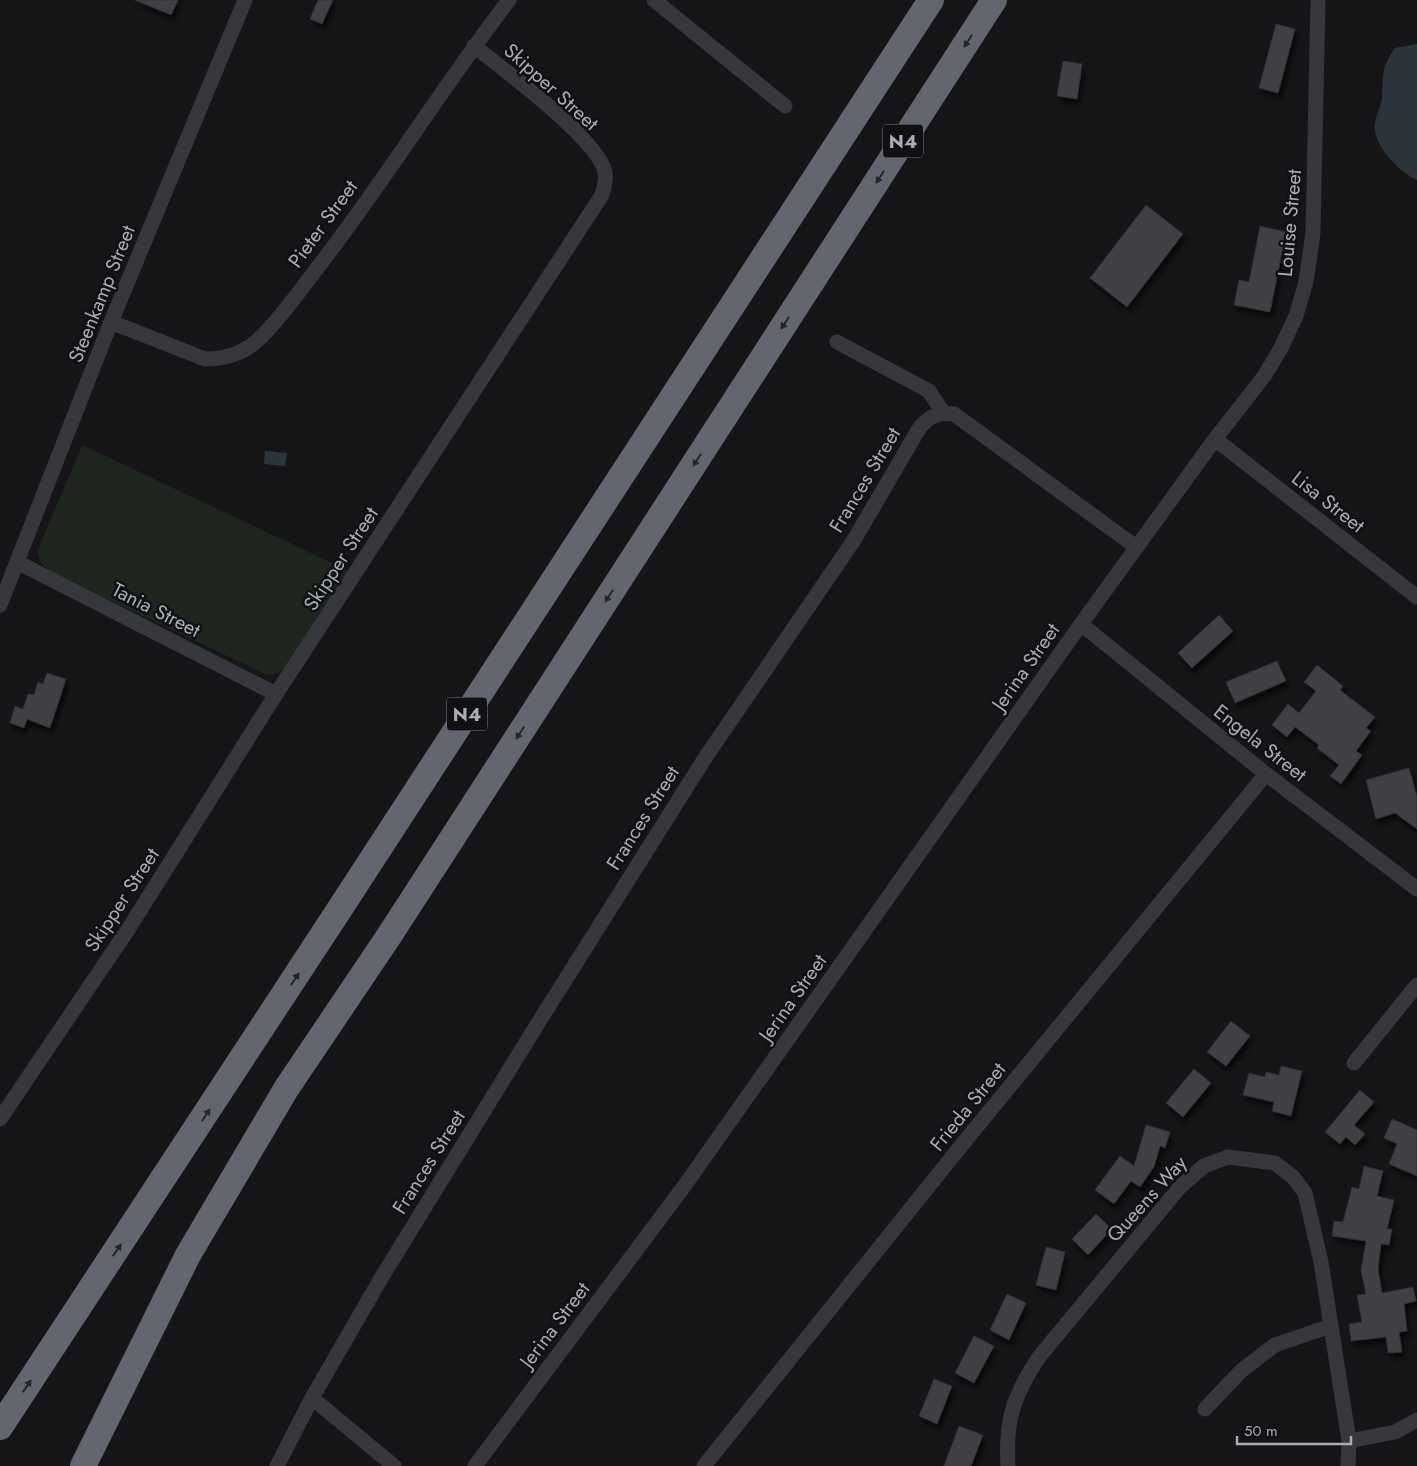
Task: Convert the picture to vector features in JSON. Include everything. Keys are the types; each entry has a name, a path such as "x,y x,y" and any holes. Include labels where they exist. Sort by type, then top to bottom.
{"highway":[{"name":"N4","path":"0,1426 340,910 931,0"},
{"name":"N4","path":"83,1466 188,1255 286,1089 389,936 994,0"}],"street":[{"name":"Steenkamp Street","path":"0,605 112,322 245,0"},
{"name":"Pieter Street","path":"112,322 205,360 220,359 246,349 260,339 340,237 474,46 509,0"},
{"path":"654,0 785,106"},
{"name":"Louise Street","path":"1136,547 1215,439 1265,375 1281,348 1296,316 1306,282 1313,233 1318,0"},
{"name":"Skipper Street","path":"0,1119 129,928 276,694 602,195 606,182 605,171 587,145 560,116 474,46"},
{"path":"837,342 929,390 943,412 954,414 967,422 1136,547"},
{"name":"Frances Street","path":"277,1466 312,1398 416,1221 700,766 854,540 920,427 929,417 943,412"},
{"name":"Lisa Street","path":"1215,439 1417,597"},
{"name":"Jerina Street","path":"475,1466 685,1184 1136,547"},
{"name":"Tania Street","path":"17,562 276,694"},
{"name":"Engela Street","path":"1081,624 1266,774 1417,889"},
{"name":"Frieda Street","path":"704,1466 978,1126 1266,774"},
{"path":"1354,1063 1417,985"},
{"name":"Queens Way","path":"1008,1466 1006,1442 1012,1405 1028,1373 1070,1318 1180,1186 1204,1166 1228,1157 1250,1158 1275,1164 1293,1177 1305,1193 1311,1214 1331,1326 1349,1441 1348,1466"},
{"path":"1205,1409 1241,1371 1275,1345 1331,1326"},
{"path":"312,1398 394,1466"},
{"path":"1349,1441 1395,1432 1417,1420"}],"shaded area":[{"path":"1417,44 1417,180 1404,172 1391,160 1377,139 1375,128 1382,98 1387,61 1395,48"},
{"path":"82,445 347,570 286,667 277,673 267,675 54,574 41,563 37,552"},
{"path":"265,451 287,453 285,466 264,464"}],"building":[{"path":"135,0 178,0 171,15"},
{"path":"318,0 333,0 322,24 310,19"},
{"path":"1276,24 1295,29 1278,93 1259,88"},
{"path":"1063,61 1082,64 1077,99 1057,96"},
{"path":"1146,205 1183,234 1127,307 1090,278"},
{"path":"1260,226 1286,232 1270,312 1234,305 1239,280 1249,282"},
{"path":"1219,615 1233,631 1192,668 1178,653"},
{"path":"1277,661 1286,681 1235,703 1226,682"},
{"path":"1317,665 1343,686 1340,690 1375,717 1366,728 1371,731 1356,751 1362,755 1341,784 1330,776 1339,765 1317,748 1319,745 1295,727 1287,737 1272,725 1288,704 1299,713 1316,691 1304,682"},
{"path":"47,673 66,679 50,728 27,719 24,728 10,723 15,706 23,709 28,694 34,695 38,682 43,684"},
{"path":"1409,768 1417,797 1417,829 1395,813 1376,819 1366,780"},
{"path":"1231,1021 1250,1036 1226,1066 1207,1052"},
{"path":"1281,1066 1302,1071 1291,1116 1272,1111 1274,1102 1243,1095 1249,1073 1265,1077 1266,1072 1279,1075"},
{"path":"1194,1069 1211,1083 1183,1117 1166,1103"},
{"path":"1360,1090 1374,1102 1354,1125 1365,1134 1355,1145 1346,1137 1340,1144 1325,1132"},
{"path":"1392,1119 1417,1130 1417,1176 1389,1164 1397,1144 1384,1138"},
{"path":"1146,1125 1170,1132 1165,1148 1160,1146 1154,1167 1140,1187 1131,1181 1114,1204 1095,1190 1120,1156 1134,1166"},
{"path":"1364,1166 1383,1171 1377,1196 1394,1200 1387,1229 1392,1229 1389,1245 1381,1244 1378,1269 1382,1293 1413,1287 1416,1301 1404,1304 1407,1331 1399,1332 1402,1352 1388,1353 1386,1337 1351,1341 1349,1324 1362,1322 1357,1295 1366,1294 1361,1271 1366,1241 1332,1236 1334,1221 1343,1222 1352,1187 1359,1189"},
{"path":"1096,1214 1112,1229 1088,1255 1072,1239"},
{"path":"1046,1247 1065,1252 1056,1290 1036,1285"},
{"path":"1007,1294 1026,1303 1009,1340 990,1330"},
{"path":"974,1336 994,1346 974,1383 955,1373"},
{"path":"934,1379 952,1386 937,1424 919,1416"},
{"path":"959,1426 983,1435 971,1466 944,1466"}]}
